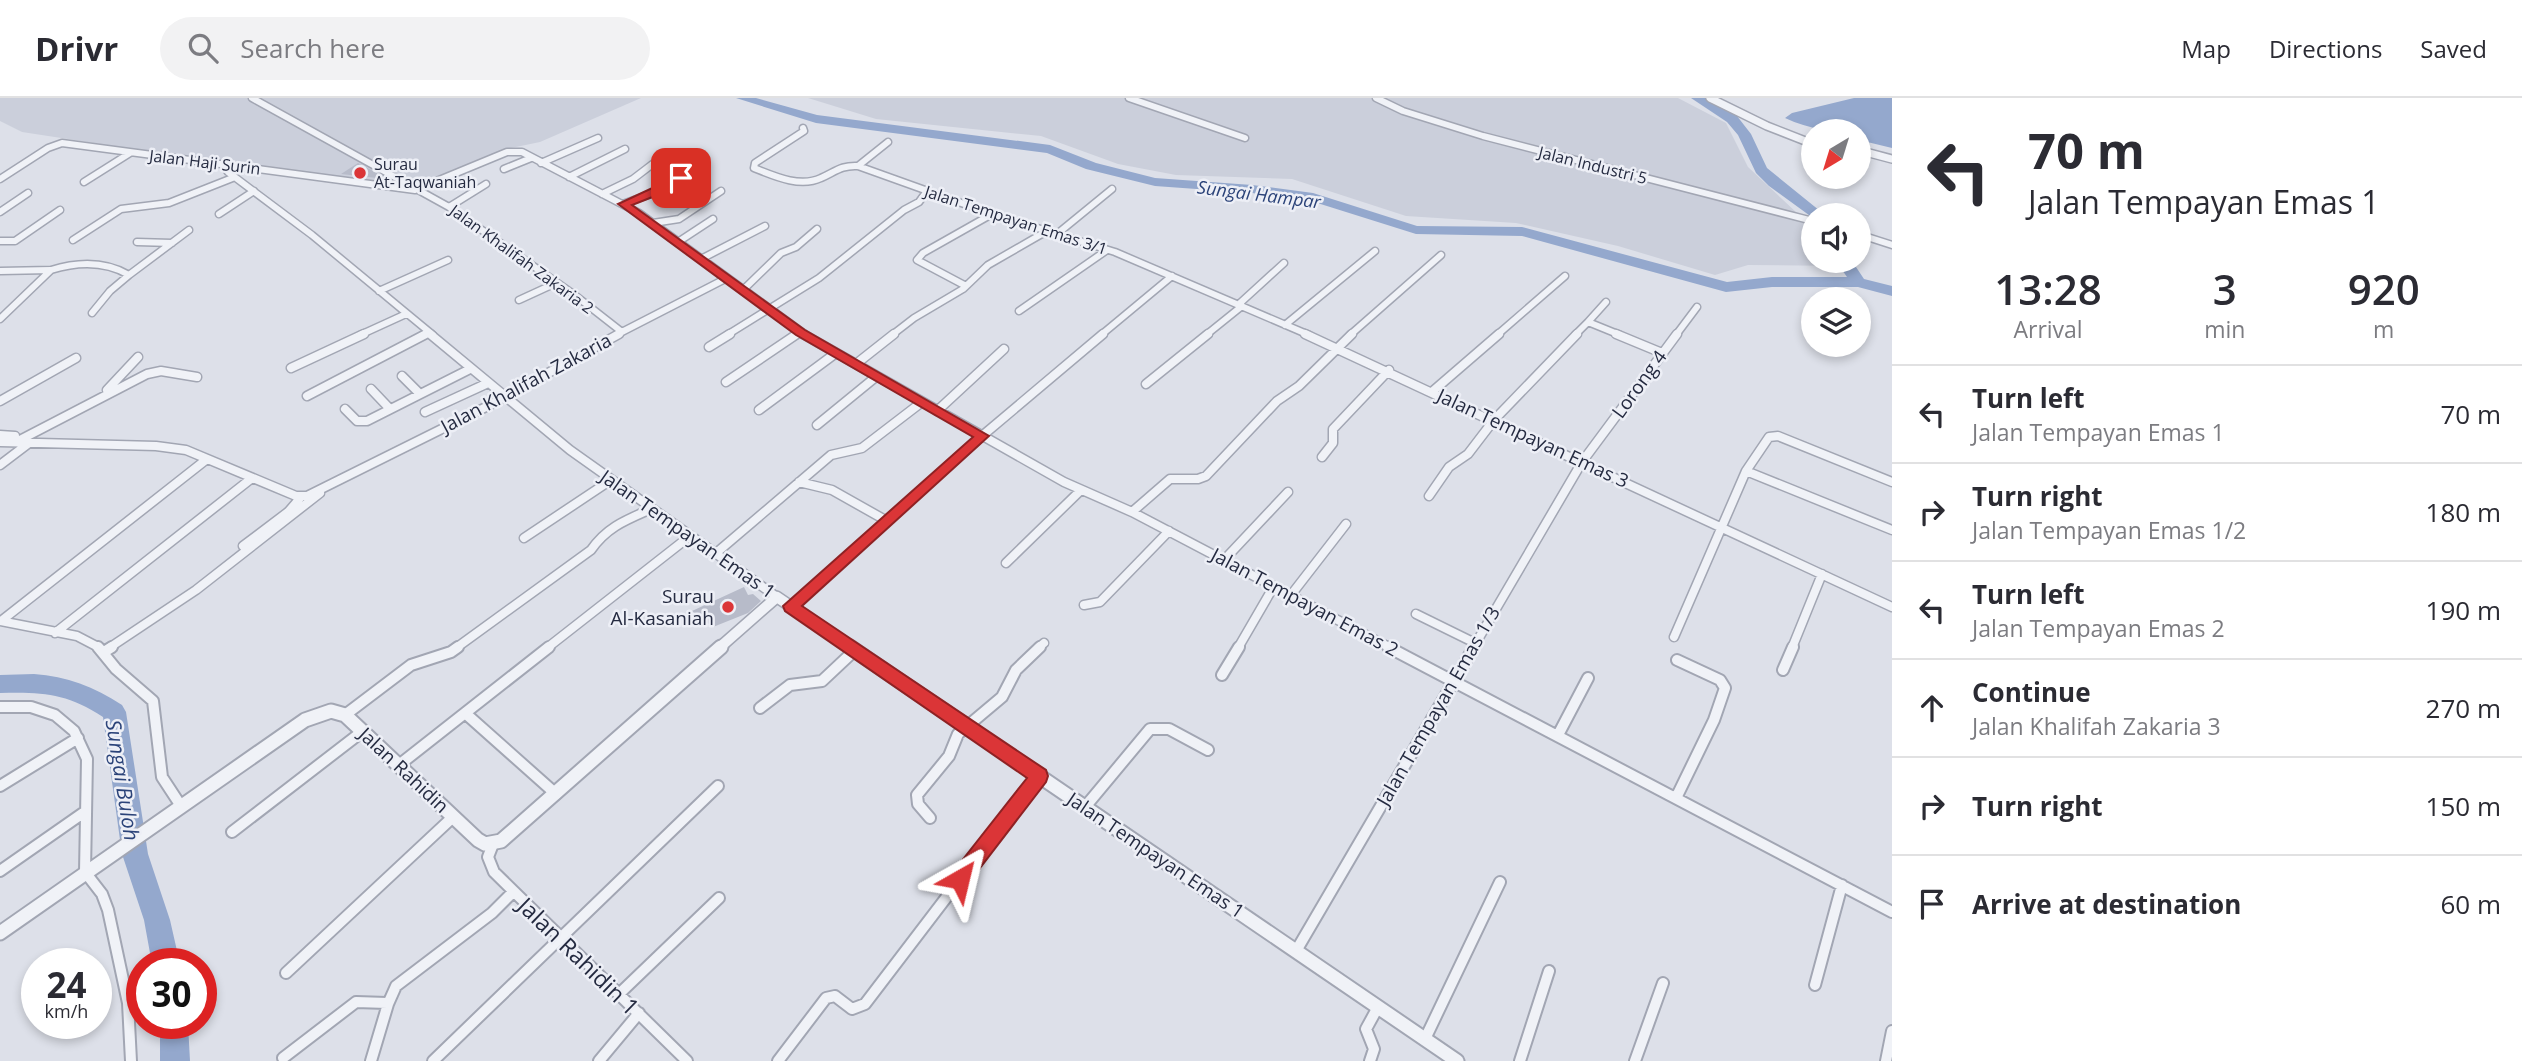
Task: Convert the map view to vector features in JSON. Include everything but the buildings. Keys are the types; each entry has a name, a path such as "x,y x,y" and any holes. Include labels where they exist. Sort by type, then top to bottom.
{"street":[{"name":"Jalan Khalifah Zakaria 2","path":"252,98 449,206 622,332"},
{"path":"1129,98 1245,138"},
{"name":"Jalan Industri 5","path":"1376,98 1403,111 1483,136 1801,218"},
{"path":"1710,98 1801,140"},
{"path":"1722,98 1801,134"},
{"path":"803,128 804,131 758,161 754,168 808,182 820,179 840,165 858,166 888,142"},
{"path":"541,163 598,138"},
{"name":"Jalan Haji Surin","path":"0,179 57,144 420,190"},
{"path":"569,177 625,149"},
{"path":"420,190 507,152 518,152 531,158"},
{"path":"84,182 130,153"},
{"path":"1871,153 1892,159"},
{"path":"504,169 531,158"},
{"name":"Jalan Tempayan Emas 2","path":"531,158 623,204 653,223 800,332 982,436 1081,490 1169,531 1892,912"},
{"path":"1871,159 1892,165"},
{"path":"602,194 633,179 654,163"},
{"name":"Jalan Tempayan Emas 1","path":"228,164 225,169 312,235 470,369 611,480 777,597 1457,1061"},
{"name":"Jalan Tempayan Emas 3/1","path":"858,166 992,214 1107,250 1172,276"},
{"path":"623,204 656,191 695,170"},
{"path":"73,240 113,212 127,207 169,203 235,177"},
{"path":"449,206 486,184"},
{"path":"1057,234 1112,189"},
{"path":"219,214 254,191"},
{"path":"653,223 679,219 721,191"},
{"path":"709,347 819,278 904,210 919,202 927,191"},
{"path":"0,212 28,193"},
{"path":"0,241 15,241 61,210"},
{"path":"966,286 917,260 923,253 992,214"},
{"path":"678,242 713,219"},
{"path":"701,258 765,226"},
{"path":"743,290 781,253 800,244 817,229"},
{"path":"92,313 110,291 189,230"},
{"path":"856,364 915,318 966,286 988,265 1047,231"},
{"path":"1871,238 1892,244"},
{"path":"136,242 172,243"},
{"path":"1019,311 1107,250"},
{"path":"1285,325 1376,251"},
{"path":"1132,512 1170,479 1198,479 1206,475 1277,401 1299,386 1337,347 1441,255"},
{"path":"379,291 447,260"},
{"path":"1146,384 1241,305 1284,263"},
{"path":"0,319 46,278 51,270 67,264 109,267 129,275"},
{"path":"0,271 45,268 51,270"},
{"path":"791,606 982,436 1172,276"},
{"name":"Jalan Tempayan Emas 3","path":"1172,276 1389,370 1892,607"},
{"path":"1433,391 1565,276"},
{"name":"Jalan Khalifah Zakaria","path":"325,488 727,278"},
{"path":"519,300 556,283"},
{"path":"1429,496 1449,467 1468,454 1494,419 1606,302"},
{"name":"Lorong 4","path":"1582,462 1697,307"},
{"path":"291,368 406,314"},
{"path":"1588,322 1662,353"},
{"path":"726,382 800,332"},
{"path":"307,396 428,333"},
{"path":"937,411 1004,349"},
{"path":"759,410 836,353"},
{"path":"52,423 57,416 111,387 124,369 138,357"},
{"path":"0,401 76,358"},
{"path":"345,409 359,422 470,369"},
{"path":"1322,457 1333,443 1333,429 1389,370"},
{"path":"15,439 147,374 161,371 197,377"},
{"path":"402,376 420,394"},
{"path":"817,425 877,376"},
{"path":"425,412 488,383"},
{"path":"371,389 390,409"},
{"path":"715,554 831,455 864,446 922,402"},
{"path":"1674,637 1746,471 1769,437 1778,436 1892,482"},
{"path":"1,437 29,443 156,446 186,450 301,497"},
{"path":"0,465 29,443"},
{"path":"1,621 207,459"},
{"name":"Jalan Tempayan Emas 1/3","path":"1296,951 1582,462"},
{"path":"1746,471 1892,530"},
{"path":"55,633 252,478"},
{"path":"524,538 611,480"},
{"path":"799,482 832,491 887,521"},
{"path":"243,546 288,512 301,497 325,488"},
{"path":"104,652 196,590 306,506 325,488"},
{"path":"1006,563 1081,490"},
{"path":"1224,560 1288,492"},
{"path":"345,715 411,665 451,652 591,550 602,534 612,526 651,509"},
{"path":"1291,595 1346,524"},
{"path":"1084,605 1100,602 1169,531"},
{"path":"399,765 690,536"},
{"path":"1783,670 1822,574"},
{"path":"1222,675 1274,586"},
{"path":"493,844 510,835 777,597"},
{"path":"1416,614 1475,643"},
{"path":"1,621 77,636 94,642 115,668 153,702 162,777 181,806"},
{"path":"930,818 918,804 917,795 949,756 958,734 1002,698 1016,670 1044,643"},
{"path":"760,708 790,685 822,681 855,650"},
{"path":"1676,798 1714,720 1725,688 1720,680 1677,660"},
{"path":"1558,735 1588,678"},
{"path":"0,707 22,705 63,717 78,738 87,759 85,872 102,894 108,909 128,1003 131,1061"},
{"name":"Jalan Rahidin","path":"0,933 305,720 331,711 345,715 478,840 493,844"},
{"path":"465,713 556,794"},
{"path":"1085,807 1150,729 1169,729 1209,750"},
{"path":"232,832 363,732"},
{"path":"0,786 78,738"},
{"path":"778,1061 826,998 835,996 852,1009 865,1004 1039,776"},
{"path":"433,1061 718,786"},
{"path":"0,871 86,811"},
{"path":"286,973 453,817"},
{"name":"Jalan Rahidin 1","path":"493,844 488,858 489,865 513,892 687,1061"},
{"path":"1426,1040 1500,881"},
{"path":"1815,985 1842,885"},
{"path":"371,1061 382,1037 387,1003 396,986 492,913 513,892"},
{"path":"619,994 719,898"},
{"path":"1520,1061 1549,971"},
{"path":"1635,1061 1663,983"},
{"path":"283,1059 345,1008 356,1003 387,1003"},
{"path":"1370,1061 1374,1049 1366,1029 1378,1007"},
{"path":"599,1061 639,1013"},
{"path":"1886,1061 1892,1031"}],"shaded area":[{"path":"0,98 641,98 540,142 511,148 424,183 414,192 22,132 0,121"},
{"path":"808,98 1678,98 1726,123 1748,167 1801,217 1801,266 1748,265 1715,275 1618,246 1516,223 1406,216 1292,179 1176,175 1118,164 1041,136 876,119"}],"water":[{"path":"1854,98 1892,98 1892,148 1871,143 1871,119 1801,119 1801,124 1785,118 1792,113"}],"waterway":[{"name":"Sungai Hampar","path":"742,98 816,119 1050,149 1091,166 1155,182 1252,189 1313,197 1416,230 1522,232 1726,287 1772,282 1858,282"},
{"path":"1697,98 1732,119 1744,134 1761,170 1802,203"},
{"path":"1852,273 1858,282"},
{"path":"1858,282 1892,291"},
{"name":"Sungai Buloh","path":"0,684 60,686 84,694 114,712 135,854 157,920 163,948"},
{"name":"Sungai Buloh","path":"174,1039 175,1061"}],"place":[{"name":"Surau At-Taqwaniah","path":"360,173"},
{"name":"Surau Al-Kasaniah","path":"728,607"}],"route":[{"path":"681,178 623,204 653,223 800,332 982,436 791,606 1039,776 960,879"}]}
